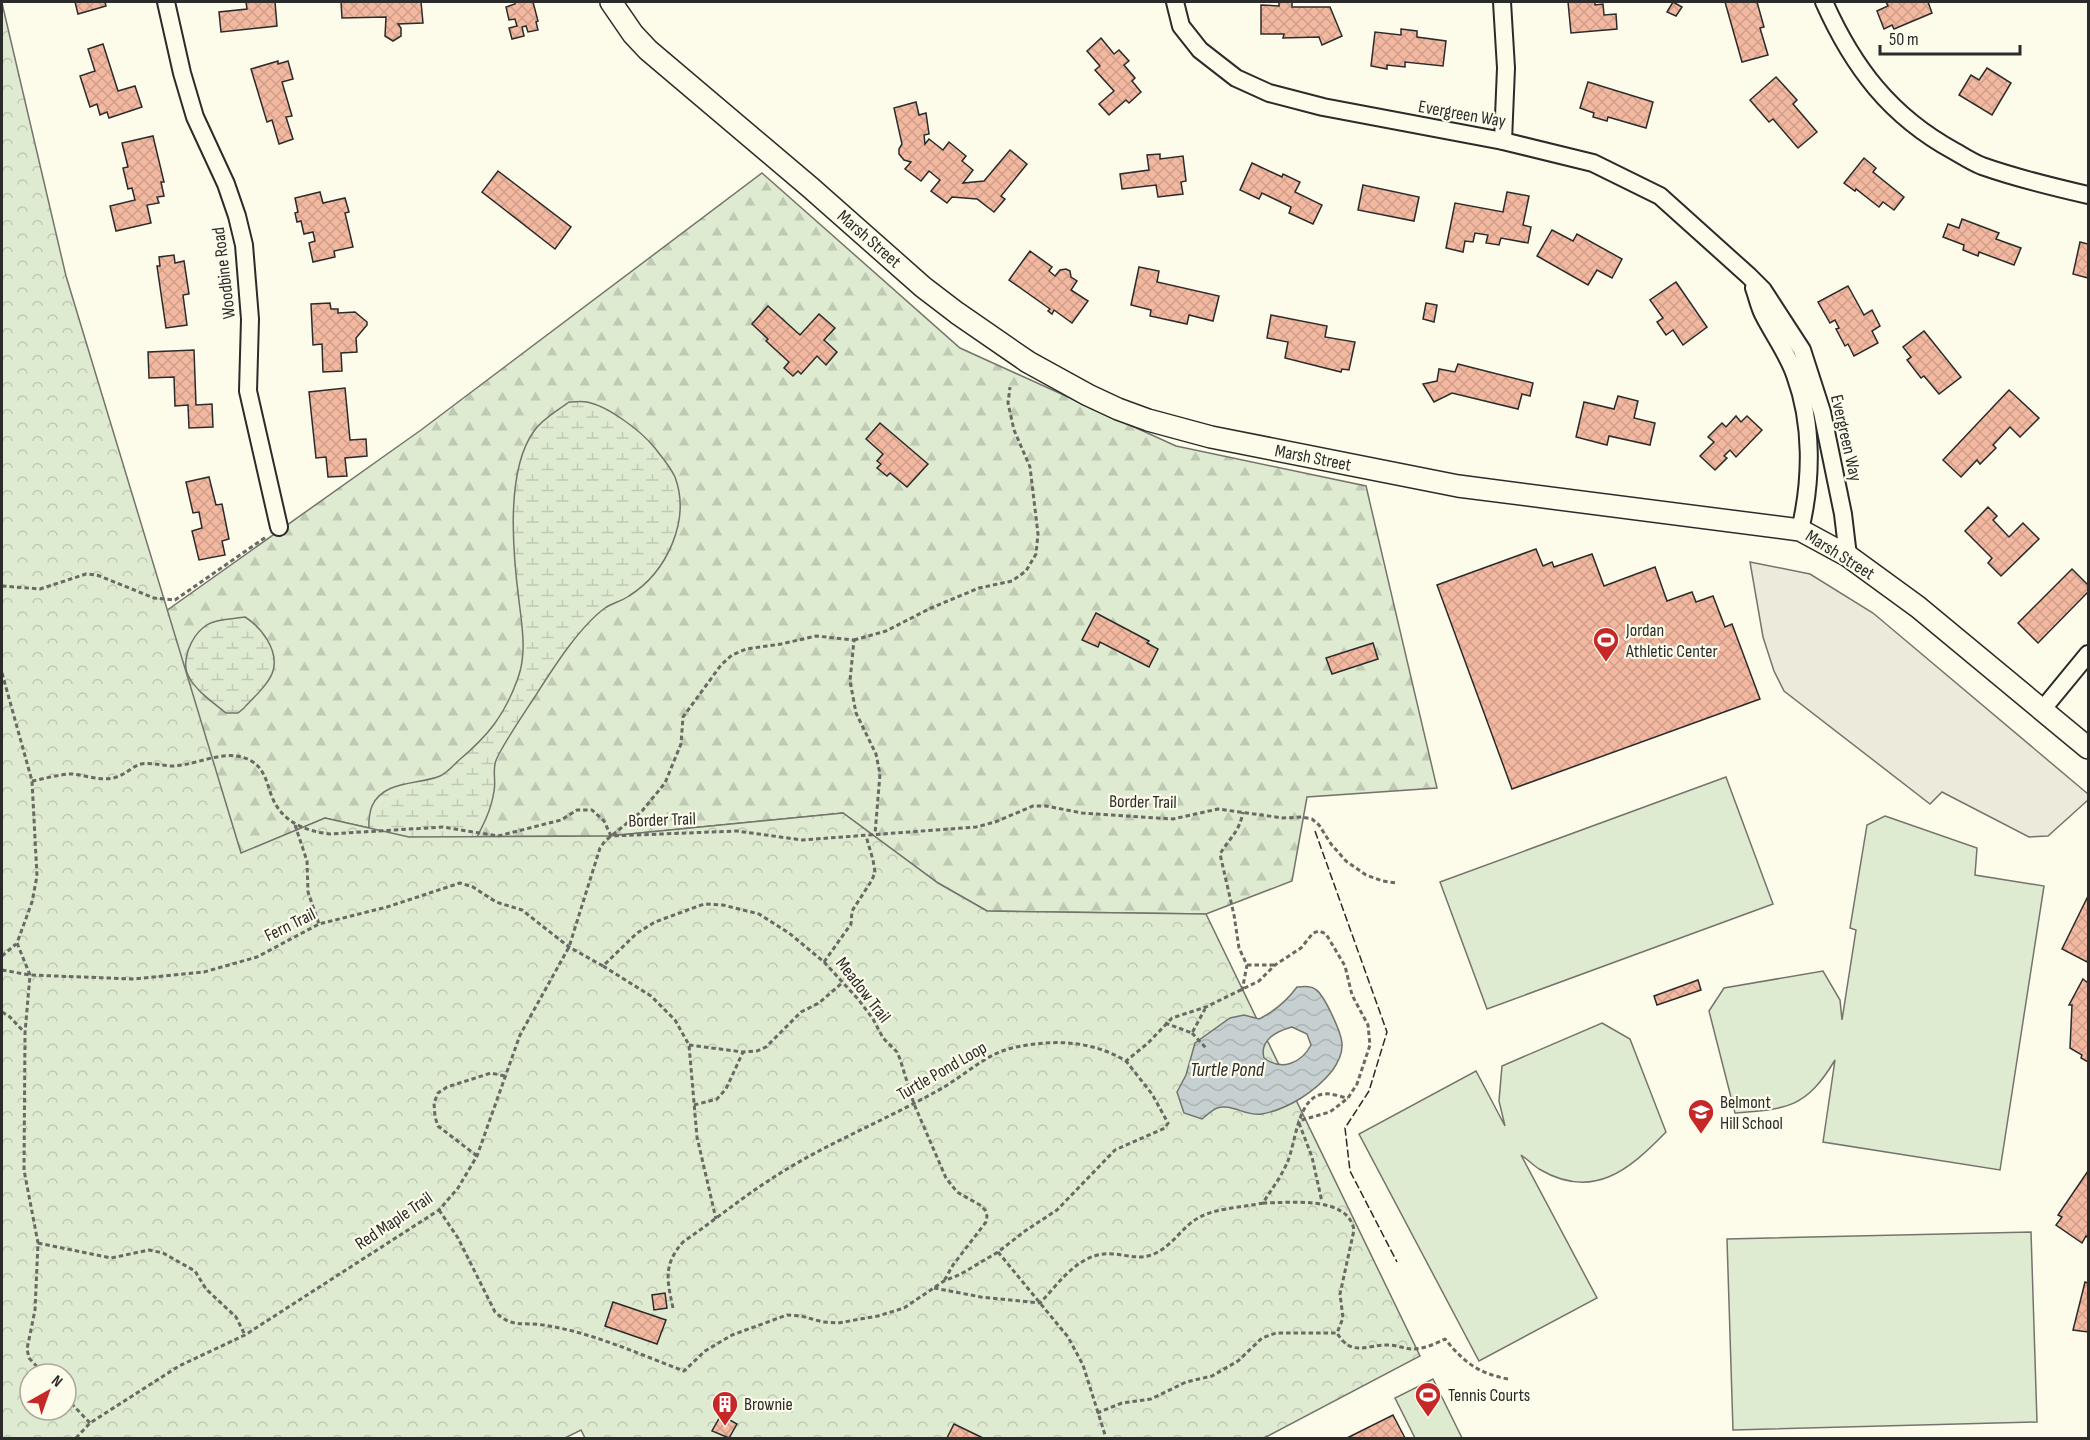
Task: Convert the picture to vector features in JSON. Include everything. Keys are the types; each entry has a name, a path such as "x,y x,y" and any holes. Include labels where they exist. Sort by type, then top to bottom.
{"street":[{"name":"Woodbine Road","path":"166,2 195,117 226,184 244,244 250,319 248,391 279,527"},
{"name":"Woodbine Road","path":"171,23 172,2"},
{"name":"Marsh Street","path":"611,2 633,34 648,50 811,188 923,287 1028,362 1088,395 1148,420 1206,436 1458,486 1800,530 1848,556 1918,607 2088,748"},
{"name":"Evergreen Way","path":"1175,2 1181,26 1200,50 1236,78 1269,93 1323,107 1503,141 1593,163 1660,196 1763,290 1802,350 1822,412 1843,514 1848,556"},
{"path":"1502,2 1506,68 1503,141"},
{"path":"1824,2 1838,33 1863,73 1894,109 1932,138 1980,165 2088,195"},
{"name":"Evergreen Way","path":"1749,276 1762,312 1795,375 1804,411 1808,438 1808,489 1800,530"},
{"path":"2042,710 2088,654"}],"path":[{"path":"611,836 642,812 665,783 681,744 683,717 721,665 732,655 746,649 816,636 854,640 886,631 979,588 1012,581 1026,571 1036,554 1038,534 1030,467 1014,430 1008,404 1010,387"},
{"path":"2,586 40,589 86,573 97,575 154,598 175,600 230,564 279,527"},
{"path":"854,640 850,681 856,713 876,754 880,774 875,835"},
{"path":"2,673 32,781 37,876 32,902 17,944 2,956"},
{"path":"32,781 70,774 112,778 123,775 138,765 195,764 219,756 237,756 254,762 265,774 273,799 282,813 295,825 308,861 308,892 319,924"},
{"name":"Border Trail","path":"295,825 313,832 330,834 443,827 498,836 561,820 577,810 592,810 604,821 611,836 737,831 802,840 976,826 995,822 1033,806 1046,806 1082,813 1173,819 1218,809 1283,818 1312,819 1346,861 1366,875 1396,883"},
{"path":"1242,991 1247,965 1239,948 1234,915 1220,860 1223,849 1240,826 1243,812"},
{"path":"824,962 851,924 852,911 875,872 866,835"},
{"name":"Red Maple Trail","path":"76,1438 90,1423 179,1366 245,1335 439,1210 458,1188 477,1156 519,1035 570,947 600,848 611,836"},
{"name":"Fern Trail","path":"2,970 30,975 134,979 204,972 256,957 319,924 387,907 460,883 473,886 496,902 522,910 570,947"},
{"name":"Meadow Trail","path":"603,966 637,933 655,922 704,904 723,905 759,914 789,933 824,962 868,1012 900,1059 915,1104 946,1178 957,1192 980,1204 987,1216 986,1222 953,1265 944,1281"},
{"path":"439,1210 458,1238 495,1312 504,1320 514,1324 559,1327 684,1371 705,1351 732,1335 787,1315 838,1323 878,1316 904,1308 944,1281 961,1274 998,1252 1057,1210 1115,1150 1165,1128 1168,1123 1152,1094 1126,1061 1148,1044 1172,1018 1206,1007 1259,981 1275,965 1301,948 1313,933 1319,931 1326,934 1345,966 1352,995 1368,1024 1370,1045 1358,1084 1348,1098 1329,1112 1298,1121"},
{"path":"17,944 30,975 25,1033 24,1170 38,1244 34,1310 27,1349 29,1358 33,1362"},
{"path":"570,947 651,996 675,1020 689,1045 697,1137 716,1219"},
{"path":"1247,965 1275,965"},
{"path":"689,1045 743,1052 758,1051 766,1047 801,1012 819,1003 842,982"},
{"path":"1192,1033 1206,1007"},
{"path":"2,1012 25,1033"},
{"path":"1166,1023 1192,1033 1206,1048"},
{"name":"Turtle Pond Loop","path":"673,1308 668,1286 668,1268 673,1253 683,1242 769,1180 842,1139 953,1083 990,1057 1010,1048 1061,1041 1083,1044 1113,1053 1126,1061"},
{"path":"694,1105 717,1099 726,1089 743,1052"},
{"path":"477,1156 438,1126 434,1103 438,1094 447,1088 491,1072 505,1076"},
{"path":"1263,1203 1287,1163 1298,1121 1305,1108 1314,1097 1325,1094 1348,1098"},
{"path":"1298,1121 1312,1157 1322,1202"},
{"path":"1040,1303 1079,1262 1095,1255 1147,1257 1175,1241 1200,1217 1263,1203 1322,1202 1349,1216 1354,1230 1340,1294 1343,1318 1337,1333"},
{"path":"38,1244 111,1258 149,1250 163,1253 195,1271 206,1289 236,1317 245,1335"},
{"path":"998,1252 1068,1337 1083,1365 1106,1438"},
{"path":"934,1288 981,1297 1040,1303"},
{"path":"1097,1413 1122,1403 1151,1399 1186,1382 1212,1376 1238,1361 1262,1338 1276,1333 1337,1333"},
{"path":"1337,1333 1341,1340 1360,1349 1387,1345 1413,1349 1431,1346 1445,1338 1473,1368 1491,1376 1508,1379"},
{"path":"78,1410 90,1423"}],"green space":[{"path":"2,3 66,276 241,853 325,818 409,837 609,836 843,813 938,883 987,911 1206,914 1420,1356 1264,1438 585,1438 581,1430 565,1438 2,1438"},
{"path":"762,173 960,348 1176,446 1366,486 1437,788 1307,797 1292,881 1206,914 987,911 938,883 843,813 609,836 409,837 325,818 241,854 166,611 421,430"},
{"path":"569,402 595,404 624,420 654,447 666,462 675,477 679,493 680,510 672,544 664,559 643,586 608,606 595,616 575,638 512,731 494,767 495,788 490,807 470,850 371,865 369,819 372,806 377,798 393,787 431,779 447,771 487,734 513,691 521,669 523,649 513,537 515,490 519,468 525,448 537,427"},
{"path":"245,617 257,627 271,647 273,671 264,686 244,708 238,713 226,713 196,688 187,671 186,657 199,631 208,624"},
{"path":"1726,777 1773,904 1487,1009 1440,882"},
{"path":"1885,816 1977,848 1975,875 2044,886 2000,1170 1823,1142 1835,1060 1815,1088 1794,1103 1769,1110 1735,1113 1709,1011 1724,988 1823,971 1840,1000 1842,1020 1856,930 1850,928 1867,825"},
{"path":"1602,1023 1630,1039 1666,1132 1624,1169 1609,1177 1593,1181 1576,1182 1558,1178 1539,1169 1521,1155 1597,1298 1479,1361 1359,1134 1476,1071 1505,1126 1499,1101 1502,1066"},
{"path":"2031,1232 2037,1422 1733,1430 1727,1239"},
{"name":"Tennis Courts","path":"1433,1379 1462,1438 1415,1438 1395,1398"}],"shaded area":[{"path":"1750,562 1810,574 1873,613 2088,794 2088,800 2048,836 2029,837 1942,792 1930,804 1784,691 1774,671 1763,637"}],"water":[{"name":"Turtle Pond","path":"1297,987 1315,989 1328,1006 1336,1024 1342,1046 1341,1053 1336,1065 1325,1079 1309,1093 1272,1112 1251,1114 1222,1107 1215,1109 1202,1119 1184,1113 1177,1092 1186,1075 1195,1043 1230,1018 1244,1015 1259,1019 1280,1006","holes":["1292,1027 1307,1034 1311,1045 1307,1052 1296,1061 1284,1065 1264,1058 1264,1046 1275,1034"]}],"building":[{"path":"75,2 105,2 106,6 78,14"},
{"path":"246,2 275,2 277,26 221,32 219,12 247,9"},
{"path":"341,2 421,2 423,23 398,24 401,28 401,36 393,41 385,36 386,17 342,18"},
{"path":"515,2 533,2 538,30 528,32 526,26 522,27 524,36 512,39 509,28 517,26 515,19 509,20 506,7"},
{"path":"1279,2 1292,2 1292,7 1330,7 1342,36 1322,45 1319,37 1283,38 1284,34 1261,34 1261,5 1279,6"},
{"path":"1568,2 1603,4 1604,15 1616,14 1617,29 1571,33"},
{"path":"1673,2 1682,7 1676,16 1667,12"},
{"path":"1725,2 1757,2 1764,27 1760,28 1768,55 1742,62"},
{"path":"1886,2 1928,2 1932,13 1894,29 1892,25 1884,29 1877,11 1888,6"},
{"path":"1401,29 1417,31 1417,37 1446,41 1443,66 1405,62 1405,67 1387,65 1387,69 1371,66 1375,32 1401,35"},
{"path":"1101,38 1114,54 1119,50 1129,61 1124,65 1135,78 1132,81 1141,92 1129,103 1126,100 1109,115 1099,104 1114,91 1095,70 1100,66 1087,51"},
{"path":"103,44 118,91 135,86 142,107 109,118 107,112 100,115 97,104 90,107 80,76 95,71 88,49"},
{"path":"278,61 278,64 288,61 293,79 282,82 292,116 286,117 293,139 279,144 272,120 267,122 251,69"},
{"path":"1987,68 2011,83 1992,115 1959,95 1971,75 1979,80"},
{"path":"1776,77 1797,100 1793,104 1817,132 1798,148 1773,119 1769,122 1750,100"},
{"path":"1588,82 1653,102 1646,128 1608,117 1607,121 1593,117 1594,113 1580,108"},
{"path":"916,102 919,115 926,113 929,134 924,135 925,144 929,139 943,150 949,142 966,156 962,161 973,170 963,183 984,181 1010,150 1027,164 1001,196 1005,199 994,212 977,199 952,197 947,203 931,191 940,180 929,171 921,181 905,169 911,162 904,160 899,154 902,144 894,108"},
{"path":"153,136 164,182 161,182 164,196 157,197 159,203 147,205 151,223 116,231 110,206 135,200 132,188 128,189 123,168 128,167 122,143"},
{"path":"1160,154 1160,159 1183,156 1186,181 1181,182 1183,194 1158,197 1156,185 1122,189 1120,174 1149,170 1147,155"},
{"path":"1864,158 1876,168 1873,172 1904,197 1894,210 1883,202 1879,207 1856,189 1855,191 1844,183"},
{"path":"1252,163 1282,177 1283,174 1300,182 1295,192 1322,205 1313,224 1289,213 1291,207 1262,193 1259,199 1240,190"},
{"path":"498,171 571,227 555,249 482,192"},
{"path":"1363,185 1419,197 1414,221 1358,210"},
{"path":"320,192 323,203 345,198 349,212 345,213 353,247 334,251 335,257 313,262 309,243 315,241 313,232 304,234 301,221 297,222 295,213 298,212 295,198"},
{"path":"1507,192 1529,196 1523,225 1531,227 1528,243 1501,238 1499,245 1486,243 1488,235 1475,233 1473,242 1465,241 1463,252 1446,248 1455,203 1503,212"},
{"path":"1962,219 1999,233 1996,239 2021,248 2014,265 1979,252 1978,256 1963,250 1964,245 1943,237 1948,224 1959,228"},
{"path":"1552,230 1573,241 1577,234 1622,259 1612,278 1597,270 1588,285 1537,256"},
{"path":"2080,242 2088,244 2088,278 2073,274"},
{"path":"1030,251 1052,267 1049,271 1055,276 1060,270 1066,269 1077,281 1071,290 1088,301 1072,323 1054,310 1052,314 1048,311 1050,309 1009,280"},
{"path":"174,255 175,263 184,261 189,294 183,295 187,325 166,328 157,266 160,266 159,257"},
{"path":"1139,267 1159,271 1157,282 1219,296 1213,321 1189,315 1187,324 1150,316 1151,310 1131,305"},
{"path":"1676,282 1707,327 1683,345 1673,330 1666,335 1657,322 1663,318 1650,300"},
{"path":"1848,286 1864,315 1872,310 1880,326 1872,331 1878,343 1854,356 1848,344 1845,346 1836,329 1839,328 1835,320 1830,323 1818,302"},
{"path":"330,303 331,309 338,309 338,313 355,312 367,322 367,325 356,338 357,352 341,353 342,371 323,372 322,344 313,345 311,304"},
{"path":"1426,303 1437,305 1434,322 1423,319"},
{"path":"768,306 800,335 819,314 835,328 824,340 837,352 826,365 817,356 801,374 798,371 793,376 784,368 789,362 766,341 768,339 752,324"},
{"path":"1271,315 1327,326 1325,337 1355,342 1349,370 1342,369 1341,372 1285,358 1288,342 1267,338"},
{"path":"1924,331 1961,377 1939,394 1924,376 1921,378 1907,360 1911,357 1903,347"},
{"path":"194,350 196,405 212,404 213,427 189,428 188,405 175,406 174,377 149,378 148,352"},
{"path":"1458,364 1533,383 1530,396 1522,394 1518,409 1452,393 1434,402 1423,384 1437,381 1439,369 1455,372"},
{"path":"345,388 350,440 366,439 367,456 345,458 347,476 328,477 326,457 316,458 309,392"},
{"path":"2009,390 2039,418 2020,437 2010,427 1993,445 1996,448 1980,464 1977,460 1961,477 1943,460"},
{"path":"1618,396 1638,401 1634,418 1655,423 1650,445 1609,436 1607,445 1576,437 1584,402 1614,409"},
{"path":"1736,416 1741,422 1747,416 1762,430 1736,457 1730,450 1724,456 1727,458 1715,470 1700,456 1714,442 1708,437 1722,423 1726,427"},
{"path":"880,423 928,464 907,487 890,473 887,476 877,468 881,464 877,461 883,454 866,439"},
{"path":"209,477 216,505 222,504 229,539 222,541 225,555 199,560 192,531 202,528 199,512 193,513 186,482"},
{"path":"1988,507 1997,516 1993,520 2009,537 2023,523 2039,539 2001,576 1988,563 1992,558 1965,531"},
{"name":"Jordan Athletic Center","path":"1536,549 1543,566 1552,562 1554,567 1592,554 1604,586 1655,567 1667,601 1692,592 1696,602 1713,596 1725,627 1732,624 1760,699 1512,789 1437,585"},
{"path":"2072,569 2088,585 2088,592 2038,643 2018,623"},
{"path":"1096,613 1149,641 1147,643 1158,649 1149,667 1100,642 1098,647 1082,640"},
{"path":"1373,643 1378,659 1332,674 1326,658"},
{"path":"2088,896 2088,959 2087,962 2062,949"},
{"path":"2083,979 2088,983 2088,1062 2081,1058 2082,1055 2070,1048 2072,1005 2069,1005"},
{"path":"1698,980 1701,990 1657,1005 1654,996"},
{"path":"2088,1171 2088,1238 2086,1236 2082,1243 2056,1225 2062,1217 2058,1215"},
{"path":"2085,1282 2088,1283 2088,1332 2073,1330"},
{"path":"665,1293 667,1308 654,1310 652,1295"},
{"path":"613,1302 666,1320 657,1344 605,1326"},
{"name":"Brownie","path":"721,1415 737,1424 729,1438 712,1431"},
{"path":"1393,1415 1405,1438 1347,1438"},
{"path":"954,1424 983,1438 947,1438"}],"fence":[{"path":"1315,831 1387,1032 1369,1091 1345,1128 1350,1171 1397,1262"}],"place":[{"name":"Jordan Athletic Center","path":"1606,663"},
{"name":"Belmont Hill School","path":"1701,1135"},
{"name":"Tennis Courts","path":"1428,1418"},
{"name":"Brownie","path":"725,1427"}]}
